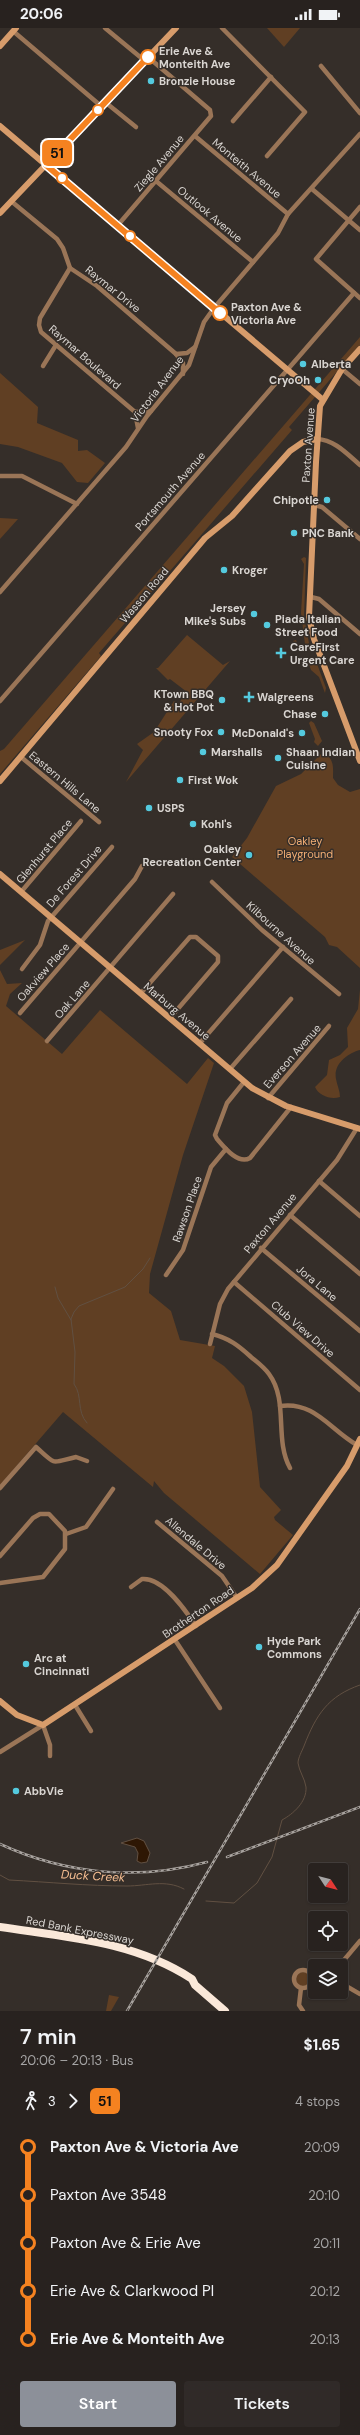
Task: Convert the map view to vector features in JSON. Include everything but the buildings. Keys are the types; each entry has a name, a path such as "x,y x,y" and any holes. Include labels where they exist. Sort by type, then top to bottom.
{"highway":[{"name":"Red Bank Expressway","path":"0,1926 113,1945 135,1951 173,1967 192,1979 195,1985"},
{"name":"Red Bank Expressway","path":"0,1932 134,1956 195,1985 225,2011"}],"street":[{"path":"106,28 146,59"},
{"path":"0,213 176,28"},
{"path":"222,28 305,112 267,156"},
{"path":"0,46 14,30 103,104 136,127"},
{"name":"Ziegle Avenue","path":"118,225 210,119 211,112 146,59"},
{"path":"320,66 360,113"},
{"path":"233,121 271,77"},
{"name":"Paxton Avenue","path":"0,126 322,399 318,416 309,617 312,634 360,761"},
{"name":"Victoria Avenue","path":"0,592 126,448 151,411 183,375 189,365 204,322 214,308 278,232 288,214 360,134"},
{"name":"Monteith Avenue","path":"195,136 288,214"},
{"name":"Outlook Avenue","path":"156,180 253,262"},
{"path":"312,189 360,230"},
{"name":"Raymar Drive","path":"11,201 57,239 63,248 70,268 97,286 176,354 183,363 183,375"},
{"path":"360,207 316,259 360,298"},
{"name":"Raymar Boulevard","path":"70,268 39,322 41,332 135,412"},
{"name":"Portsmouth Avenue","path":"0,701 354,293"},
{"path":"43,366 56,345"},
{"path":"176,354 187,353 195,347"},
{"path":"322,399 342,369 360,348"},
{"path":"342,369 360,384"},
{"path":"138,429 135,412 144,413 151,411"},
{"path":"317,439 328,441 337,446 360,465"},
{"name":"Wasson Road","path":"0,781 205,538 232,516 290,451 303,442 317,439"},
{"path":"0,476 22,476 77,504"},
{"path":"314,505 322,506 360,539"},
{"path":"311,597 319,599 360,634"},
{"name":"Eastern Hills Lane","path":"21,757 99,822"},
{"name":"Glenhurst Place","path":"21,892 82,821"},
{"name":"De Forest Drive","path":"50,918 112,847"},
{"name":"Oakview Place","path":"20,1013 138,875 142,866"},
{"name":"Marburg Avenue","path":"1,877 21,892 50,918 141,993 244,1082 268,1098 292,1107 359,1126"},
{"name":"Kilbourne Avenue","path":"212,882 283,947 339,994"},
{"name":"Oak Lane","path":"47,1041 173,894"},
{"path":"22,969 40,945 50,918"},
{"path":"141,993 190,937 196,937 207,946 219,957 218,962 170,1018"},
{"path":"200,1043 283,947"},
{"path":"230,1069 291,999"},
{"name":"Everson Avenue","path":"268,1098 329,1026"},
{"path":"244,1082 227,1102 215,1133 215,1138 239,1159 248,1159 292,1107"},
{"name":"Paxton Avenue","path":"210,1344 220,1304 234,1282 340,1156 359,1126"},
{"name":"Rawson Place","path":"166,1275 183,1250 211,1167 226,1149"},
{"path":"319,1181 360,1216"},
{"path":"290,1215 360,1274"},
{"name":"Jora Lane","path":"262,1248 360,1331"},
{"name":"Club View Drive","path":"234,1282 360,1390"},
{"path":"212,1334 232,1341 266,1369 276,1385 280,1406 283,1442 290,1468"},
{"path":"280,1406 300,1406 313,1411 359,1442"},
{"name":"Brotherton Road","path":"0,1752 175,1640 237,1598 263,1578 276,1565 347,1466 359,1442"},
{"path":"0,1488 36,1447 54,1462 61,1462 76,1457 87,1461"},
{"path":"66,1534 86,1527 113,1489"},
{"path":"0,1556 33,1518 40,1514 47,1514 53,1517 66,1534 66,1546 63,1554 43,1577 0,1583"},
{"name":"Allendale Drive","path":"156,1522 222,1576 237,1598"},
{"path":"131,1587 142,1579 155,1581 181,1604 196,1626"},
{"path":"175,1640 220,1708"},
{"path":"0,1701 16,1715 44,1725 50,1745 50,1756"},
{"path":"75,1705 91,1730"},
{"path":"345,1959 360,1941"},
{"path":"301,1988 296,1984 294,1978 299,1970 308,1971"},
{"path":"301,1988 308,1986"},
{"path":"348,1987 360,1994"},
{"path":"301,1988 299,2005 303,2011"}],"green space":[{"path":"267,28 300,28 284,47"},
{"path":"360,337 360,345 289,427 292,430 99,653 101,656 0,774 0,751 4,749"},
{"path":"0,373 38,407 37,423 78,440 78,451 87,450 105,463 88,483 77,482 62,463 18,447 0,444"},
{"path":"0,518 18,519 0,539"},
{"path":"304,557 306,558 304,617 309,643 306,647 298,649 293,641 296,640 298,645 305,644 301,613 304,564 301,559"},
{"path":"187,635 223,665 230,661 126,782 143,750 137,744 154,732 174,701 178,704 187,692 170,679 168,680 156,668 158,668"},
{"path":"316,661 326,688 325,693 319,677 311,670 309,664"},
{"path":"311,721 314,723 322,741 318,746 314,742 315,739 309,723"},
{"name":"Oakley Playground","path":"322,753 331,760 333,767 333,778 338,785 350,792 360,789 360,968 337,947 329,945 325,937 232,857 247,838 276,786 301,774"},
{"path":"25,940 0,965 0,950"},
{"path":"0,970 7,984 22,983 10,994 6,1006 62,1054 100,1010 187,1084 208,1058 214,1063 183,1155 150,1274 149,1293 171,1311 180,1340 215,1346 212,1358 224,1366 244,1386 252,1412 260,1487 281,1510 274,1517 275,1520 293,1535 260,1574 164,1493 154,1481 153,1487 63,1412 0,1485"},
{"path":"360,990 360,1050 355,1051 346,1057 339,1064 336,1079 340,1097 333,1098 322,1095 315,1087 327,1075 329,1060 340,1055 348,1047 347,1028 358,1009"},
{"path":"303,1972 308,1974 308,1984 303,1986 298,1984 296,1979 298,1974"},
{"path":"109,1995 119,1997 111,2011 106,2011"}],"shaded area":[{"path":"137,1838 144,1841 150,1853 147,1862 141,1863 137,1861 138,1853 135,1847 121,1843"}],"waterway":[{"path":"87,1423 80,1409 78,1393 74,1384 75,1352 71,1319 79,1306 125,1287 143,1269 150,1258"},
{"path":"55,1287 58,1298 71,1320"},
{"name":"Duck Creek","path":"206,1901 234,1903 257,1883 272,1857 282,1820 295,1811 304,1798 306,1787 298,1761 313,1725 324,1708 331,1701 339,1695 360,1685"},
{"name":"Duck Creek","path":"0,1875 9,1880 112,1886 170,1884 184,1889"}],"railway":[{"path":"127,2011 360,1609"},
{"path":"227,1857 360,1807"},
{"path":"0,1844 50,1862 76,1868 102,1871 128,1873 154,1871 181,1868 207,1862"}],"bus line":[{"name":"51","path":"148,57 46,165 220,313"}],"place":[{"name":"Erie Ave & Monteith Ave","path":"148,57"},
{"name":"Bronzie House","path":"151,81"},
{"name":"Paxton Ave & Victoria Ave","path":"220,313"},
{"name":"Alberta","path":"303,364"},
{"name":"CryoOh","path":"318,380"},
{"name":"Chipotle","path":"327,500"},
{"name":"PNC Bank","path":"294,533"},
{"name":"Kroger","path":"224,570"},
{"name":"Jersey Mike's Subs","path":"254,614"},
{"name":"Piada Italian Street Food","path":"267,625"},
{"name":"CareFirst Urgent Care","path":"281,653"},
{"name":"Walgreens","path":"249,697"},
{"name":"KTown BBQ & Hot Pot","path":"222,700"},
{"name":"Chase","path":"325,714"},
{"name":"Snooty Fox","path":"221,732"},
{"name":"McDonald's","path":"302,733"},
{"name":"Marshalls","path":"203,752"},
{"name":"Shaan Indian Cuisine","path":"278,758"},
{"name":"First Wok","path":"180,780"},
{"name":"USPS","path":"149,808"},
{"name":"Kohl's","path":"193,824"},
{"name":"Oakley Recreation Center","path":"249,855"},
{"name":"Hyde Park Commons","path":"259,1647"},
{"name":"Arc at Cincinnati","path":"26,1664"},
{"name":"AbbVie","path":"16,1791"}]}
